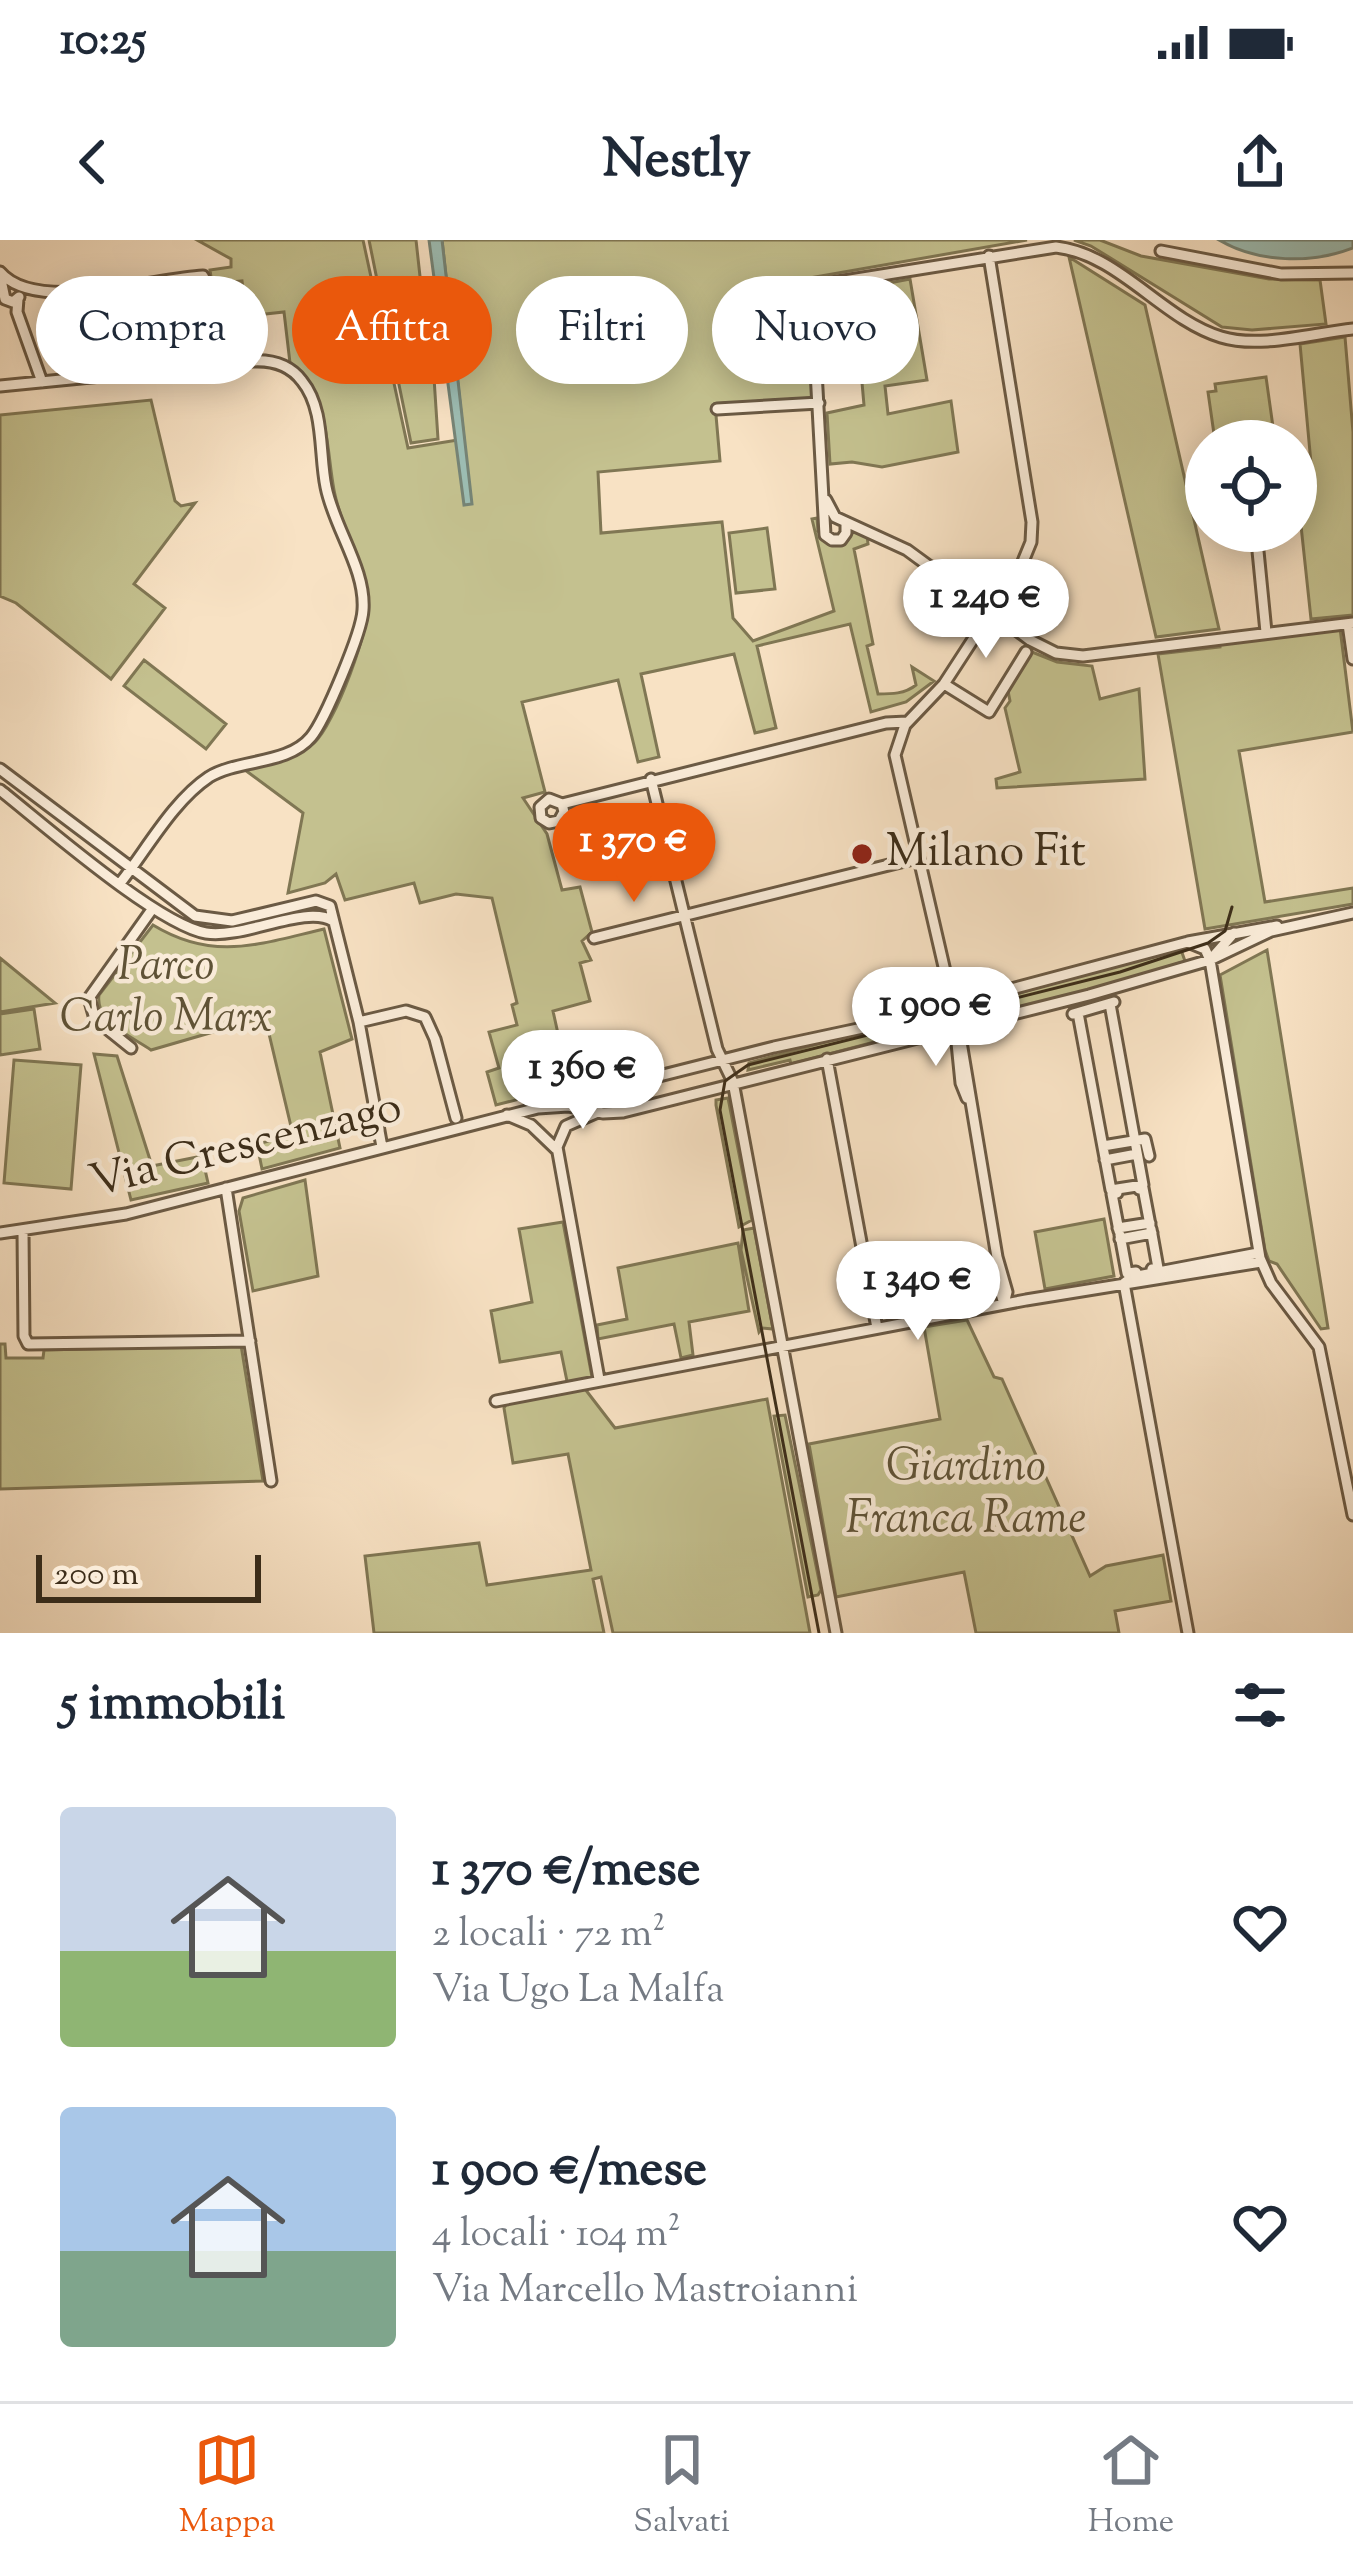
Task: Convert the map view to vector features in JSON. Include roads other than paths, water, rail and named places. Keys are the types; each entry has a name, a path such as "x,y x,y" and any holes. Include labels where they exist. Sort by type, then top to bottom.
{"street":[{"path":"846,524 845,536 832,541 824,532 831,519 814,288 1048,247 1077,250 1202,329 1226,338 1250,340 1353,328"},
{"path":"1161,251 1281,274 1353,273"},
{"path":"989,256 1032,525 1028,553 944,684 908,722 899,737 896,765 957,1027 954,1039 961,1083 974,1102 997,1257 1007,1292 1004,1304"},
{"path":"0,274 36,366"},
{"path":"121,883 204,781 224,770 296,748 310,738 363,614 359,581 329,499 316,410 293,371 268,362"},
{"path":"0,386 36,383"},
{"path":"717,410 819,403"},
{"path":"831,519 860,525 904,548 1046,648 1075,656 1350,623 1353,659"},
{"path":"1258,552 1265,632"},
{"path":"944,684 989,712 1026,652"},
{"path":"1000,694 1010,701"},
{"path":"562,804 891,722 908,722"},
{"path":"865,730 899,737"},
{"path":"0,770 188,913 211,921 237,921 323,910"},
{"path":"651,779 722,1061 734,1082 836,1633"},
{"path":"0,790 153,908 189,928 218,934 247,932 323,910"},
{"path":"594,938 916,858"},
{"path":"131,1048 94,1019 88,998 153,908"},
{"path":"323,910 336,926 382,1147"},
{"path":"323,910 336,926"},
{"path":"538,1108 623,1112 1210,960 1271,931 1353,913"},
{"path":"538,1108 1188,942 1295,925"},
{"path":"1210,960 1236,932"},
{"path":"1188,942 1205,949 1210,960 1260,1258 1271,1283 1319,1347 1353,1515"},
{"path":"1112,1003 1135,1140 1143,1155 1143,1185 1111,1190 1103,1146 1075,1014 1112,1003"},
{"path":"359,1022 401,1012 425,1017 456,1118"},
{"path":"827,1059 877,1328"},
{"path":"614,1087 630,1094 623,1112"},
{"name":"Via Crescenzago","path":"0,1233 110,1218 538,1108"},
{"path":"598,1112 566,1126 557,1151 599,1379"},
{"path":"507,1115 531,1125 557,1151"},
{"path":"1103,1146 1135,1140"},
{"path":"1106,1160 1143,1155"},
{"path":"226,1188 272,1481"},
{"path":"1143,1188 1158,1268 1126,1274 1119,1233 1112,1194 1143,1188"},
{"path":"1119,1233 1150,1227"},
{"path":"23,1232 25,1336 32,1346 250,1341"},
{"path":"496,1401 1132,1277 1260,1258"},
{"path":"1124,1282 1188,1633"}],"water":[{"path":"429,240 442,240 446,276 434,276"},
{"path":"1219,240 1353,240 1353,248 1320,257 1285,259 1251,253"},
{"path":"448,384 458,384 472,504 464,505"}],"tram line":[{"path":"819,1633 720,1110 725,1081 748,1065 1120,972 1208,943 1225,931 1232,907"}],"place":[{"name":"Milano Fit","path":"862,854"}],"park label":[{"name":"Parco Carlo Marx","path":"166,993"},
{"name":"Giardino Franca Rame","path":"966,1494"}]}
